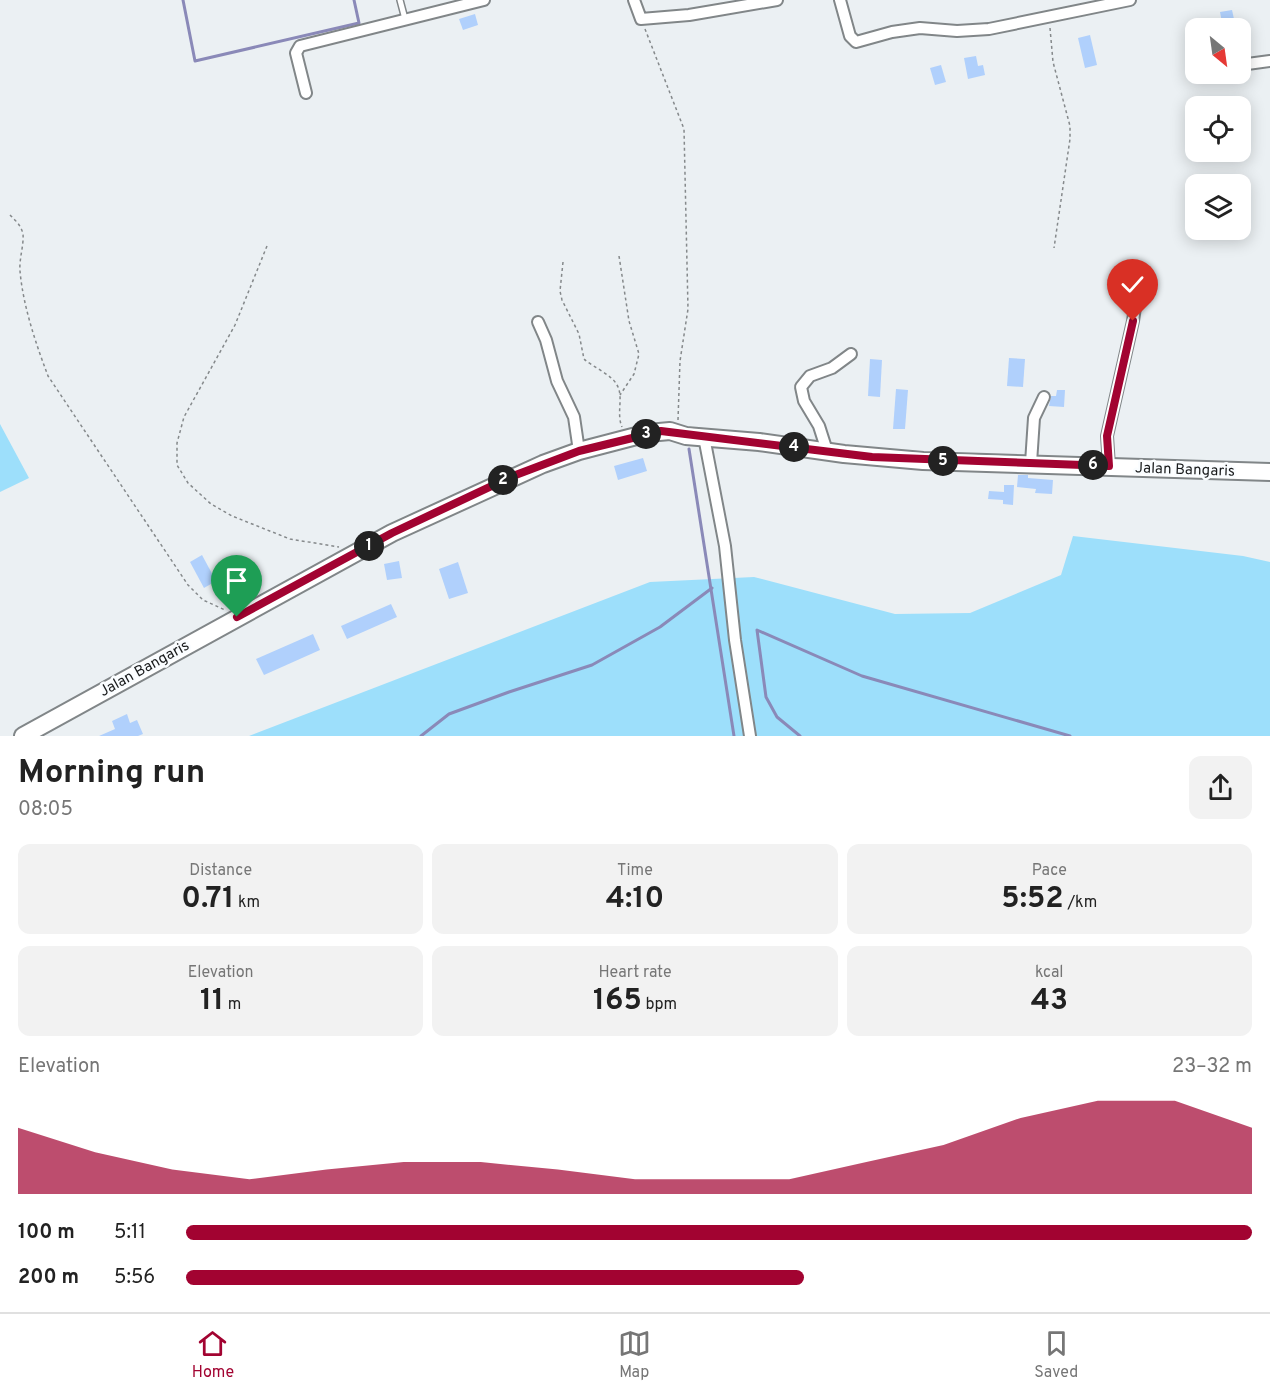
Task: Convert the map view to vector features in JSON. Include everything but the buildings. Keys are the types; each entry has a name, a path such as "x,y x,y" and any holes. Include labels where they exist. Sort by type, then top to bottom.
{"street":[{"path":"306,93 296,53 300,46 484,0"},
{"path":"634,0 641,20 689,15 777,0"},
{"path":"840,0 850,36 856,42 891,32 920,28 957,31 989,29 1131,0"},
{"path":"1251,64 1270,61"},
{"path":"1109,466 1107,436 1133,321 1138,287"},
{"path":"538,322 546,340 556,381 574,417 579,451"},
{"path":"826,451 819,426 804,400 801,387 810,376 832,368 851,354"},
{"path":"1031,464 1034,418 1044,397"},
{"name":"Jalan Bangaris","path":"23,736 352,555 513,476 579,451 661,431 922,460 1270,472"},
{"path":"704,437 725,546 735,640 750,736"}],"lane":[{"path":"400,0 405,19"}],"path":[{"path":"1049,18 1053,62 1070,126 1054,248"},
{"path":"641,20 684,129 688,309 680,361 679,413 676,433"},
{"path":"10,215 19,224 23,234 20,270 23,289 48,376 188,585 203,600 237,617"},
{"path":"267,246 235,325 184,417 177,443 177,465 188,483 211,504 232,516 290,539 337,546 352,555"},
{"path":"619,256 629,321 639,354 634,374 620,396"},
{"path":"563,262 560,291 562,300 579,334 584,359 617,385 620,396 617,417 628,438"}],"shaded area":[{"path":"0,424 29,478 0,492"},
{"path":"1073,536 1243,556 1270,562 1270,736 249,736 650,582 754,577 895,614 970,613 1061,575"}],"waterway":[{"path":"183,0 195,61 359,23 354,0"},
{"path":"689,449 734,736"},
{"path":"421,736 449,714 592,665 660,627 712,588"},
{"path":"800,736 777,717 766,697 757,630 862,676 1070,736"}],"route":[{"path":"237,617 392,533 513,476 579,451 661,431 686,436 759,442 872,457 1109,466 1106,442 1133,321"}]}
